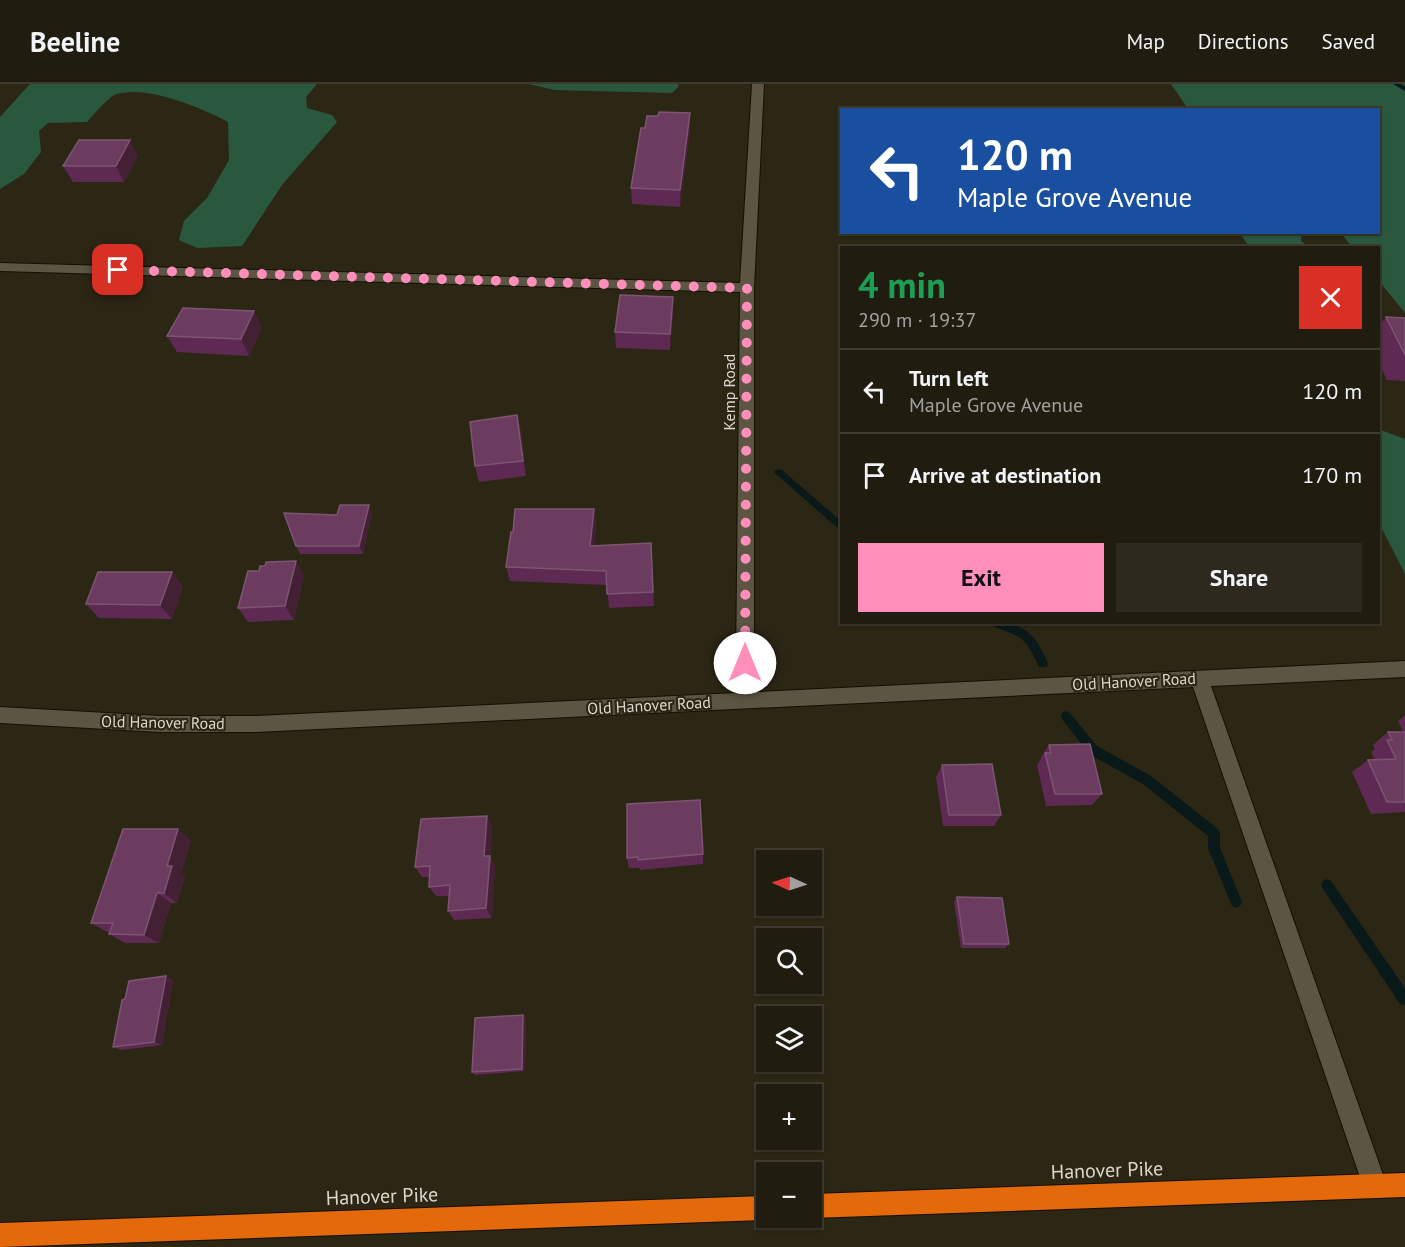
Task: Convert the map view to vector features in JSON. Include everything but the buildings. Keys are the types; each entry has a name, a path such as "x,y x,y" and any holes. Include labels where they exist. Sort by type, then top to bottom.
{"highway":[{"name":"Hanover Pike","path":"822,1206 1405,1185"},
{"name":"Hanover Pike","path":"0,1235 756,1208"}],"street":[{"name":"Kemp Road","path":"748,700 745,663 747,288 758,84"},
{"path":"0,267 747,288"},
{"name":"Old Hanover Road","path":"0,715 160,724 256,724 1405,669"},
{"path":"1198,678 1375,1186"}],"green space":[{"path":"30,84 317,84 306,97 307,108 332,115 337,122 282,185 242,246 197,248 179,240 184,221 207,198 229,160 228,122 187,104 156,95 127,92 114,95 87,122 48,123 39,131 41,152 24,174 0,189 0,117"},
{"path":"528,84 678,84 679,86 672,93 555,90"},
{"path":"1171,84 1405,84 1405,313 1380,282 1380,246 1351,246 1342,234 1380,234 1380,108 1187,108"},
{"path":"1241,234 1302,234 1301,241 1308,246 1248,246"},
{"path":"1380,430 1405,439 1405,574 1380,525"}],"waterway":[{"path":"1396,84 1405,89"},
{"path":"779,472 840,526"},
{"path":"999,624 1020,632 1031,640 1043,664"},
{"path":"1066,716 1093,750 1147,780 1214,833 1214,848 1236,902"},
{"path":"1327,885 1405,999"}],"route":[{"path":"118,270 747,288 745,663"}]}
